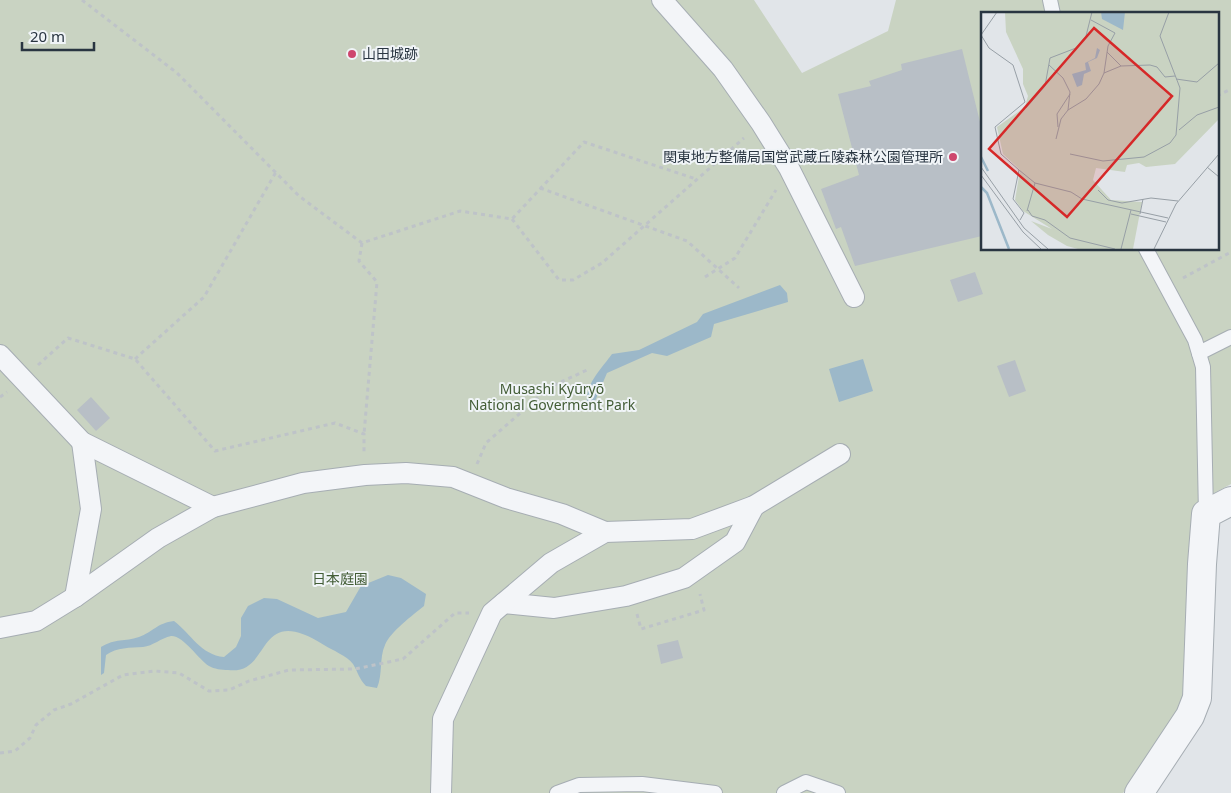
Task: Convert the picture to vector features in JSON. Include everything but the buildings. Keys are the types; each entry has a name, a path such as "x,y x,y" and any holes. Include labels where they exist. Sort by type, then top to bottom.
{"street":[{"path":"662,0 723,69 762,123 789,168 854,296"},
{"path":"0,355 82,442 213,507"},
{"path":"75,597 91,509 82,442"},
{"path":"0,628 36,621 75,597 158,538 213,507 303,482 365,475 406,473 453,478 506,498 562,514 605,532 692,529 754,506 840,454"},
{"path":"1139,793 1190,716 1197,698 1206,514 1231,501"},
{"path":"498,608 554,608 631,594 684,578 735,542 754,506"},
{"path":"442,793 443,719 498,608 551,563 605,532"}],"lane":[{"path":"1147,250 1194,340 1203,367 1206,514"},
{"path":"1199,354 1231,337"},
{"path":"784,793 806,782 838,793"},
{"path":"557,793 579,785 642,784 715,793"}],"path":[{"path":"82,0 177,73 299,196 362,242"},
{"path":"1218,96 1231,89"},
{"path":"362,242 460,211 512,219 559,280 573,280 602,263 762,123"},
{"path":"512,219 584,142 696,179"},
{"path":"705,277 735,258 789,168"},
{"path":"135,359 204,297 276,172"},
{"path":"540,188 687,240 739,288"},
{"path":"362,242 359,260 377,282 364,434 365,475"},
{"path":"1178,281 1231,252"},
{"path":"22,378 68,338 135,359 215,451 335,423 364,434"},
{"path":"468,484 486,443 550,386 588,370"},
{"path":"631,594 641,629 704,610 694,572"},
{"path":"0,752 15,751 30,738 36,725 54,710 71,704 123,675 155,671 179,673 209,691 229,690 249,681 288,670 355,669 383,664 403,659 455,613 498,608"}],"green space":[{"name":"Musashi Kyūryō National Goverment Park","path":"0,0 754,0 802,73 888,31 896,0 1231,0 1231,484 1198,502 1193,688 1155,753 1123,793 0,793"}],"water":[{"path":"780,285 787,293 788,302 714,324 711,337 667,356 652,353 607,373 595,401 587,403 591,383 612,354 639,350 697,322 703,314"},
{"path":"863,359 873,391 839,402 829,369"},
{"path":"388,575 401,578 426,594 424,606 397,629 385,645 377,688 366,686 353,664 343,656 302,634 286,631 275,635 252,662 242,669 226,670 211,667 181,639 171,636 147,646 124,648 110,652 106,655 104,673 101,675 101,647 111,642 139,637 163,624 174,621 203,648 224,657 236,647 241,636 241,618 248,606 264,598 277,599 318,618 346,612 361,586"}],"place":[{"name":"山田城跡","path":"352,54"},
{"name":"関東地方整備局国営武蔵丘陵森林公園管理所","path":"953,157"}],"park label":[{"name":"日本庭園","path":"340,579"}]}
